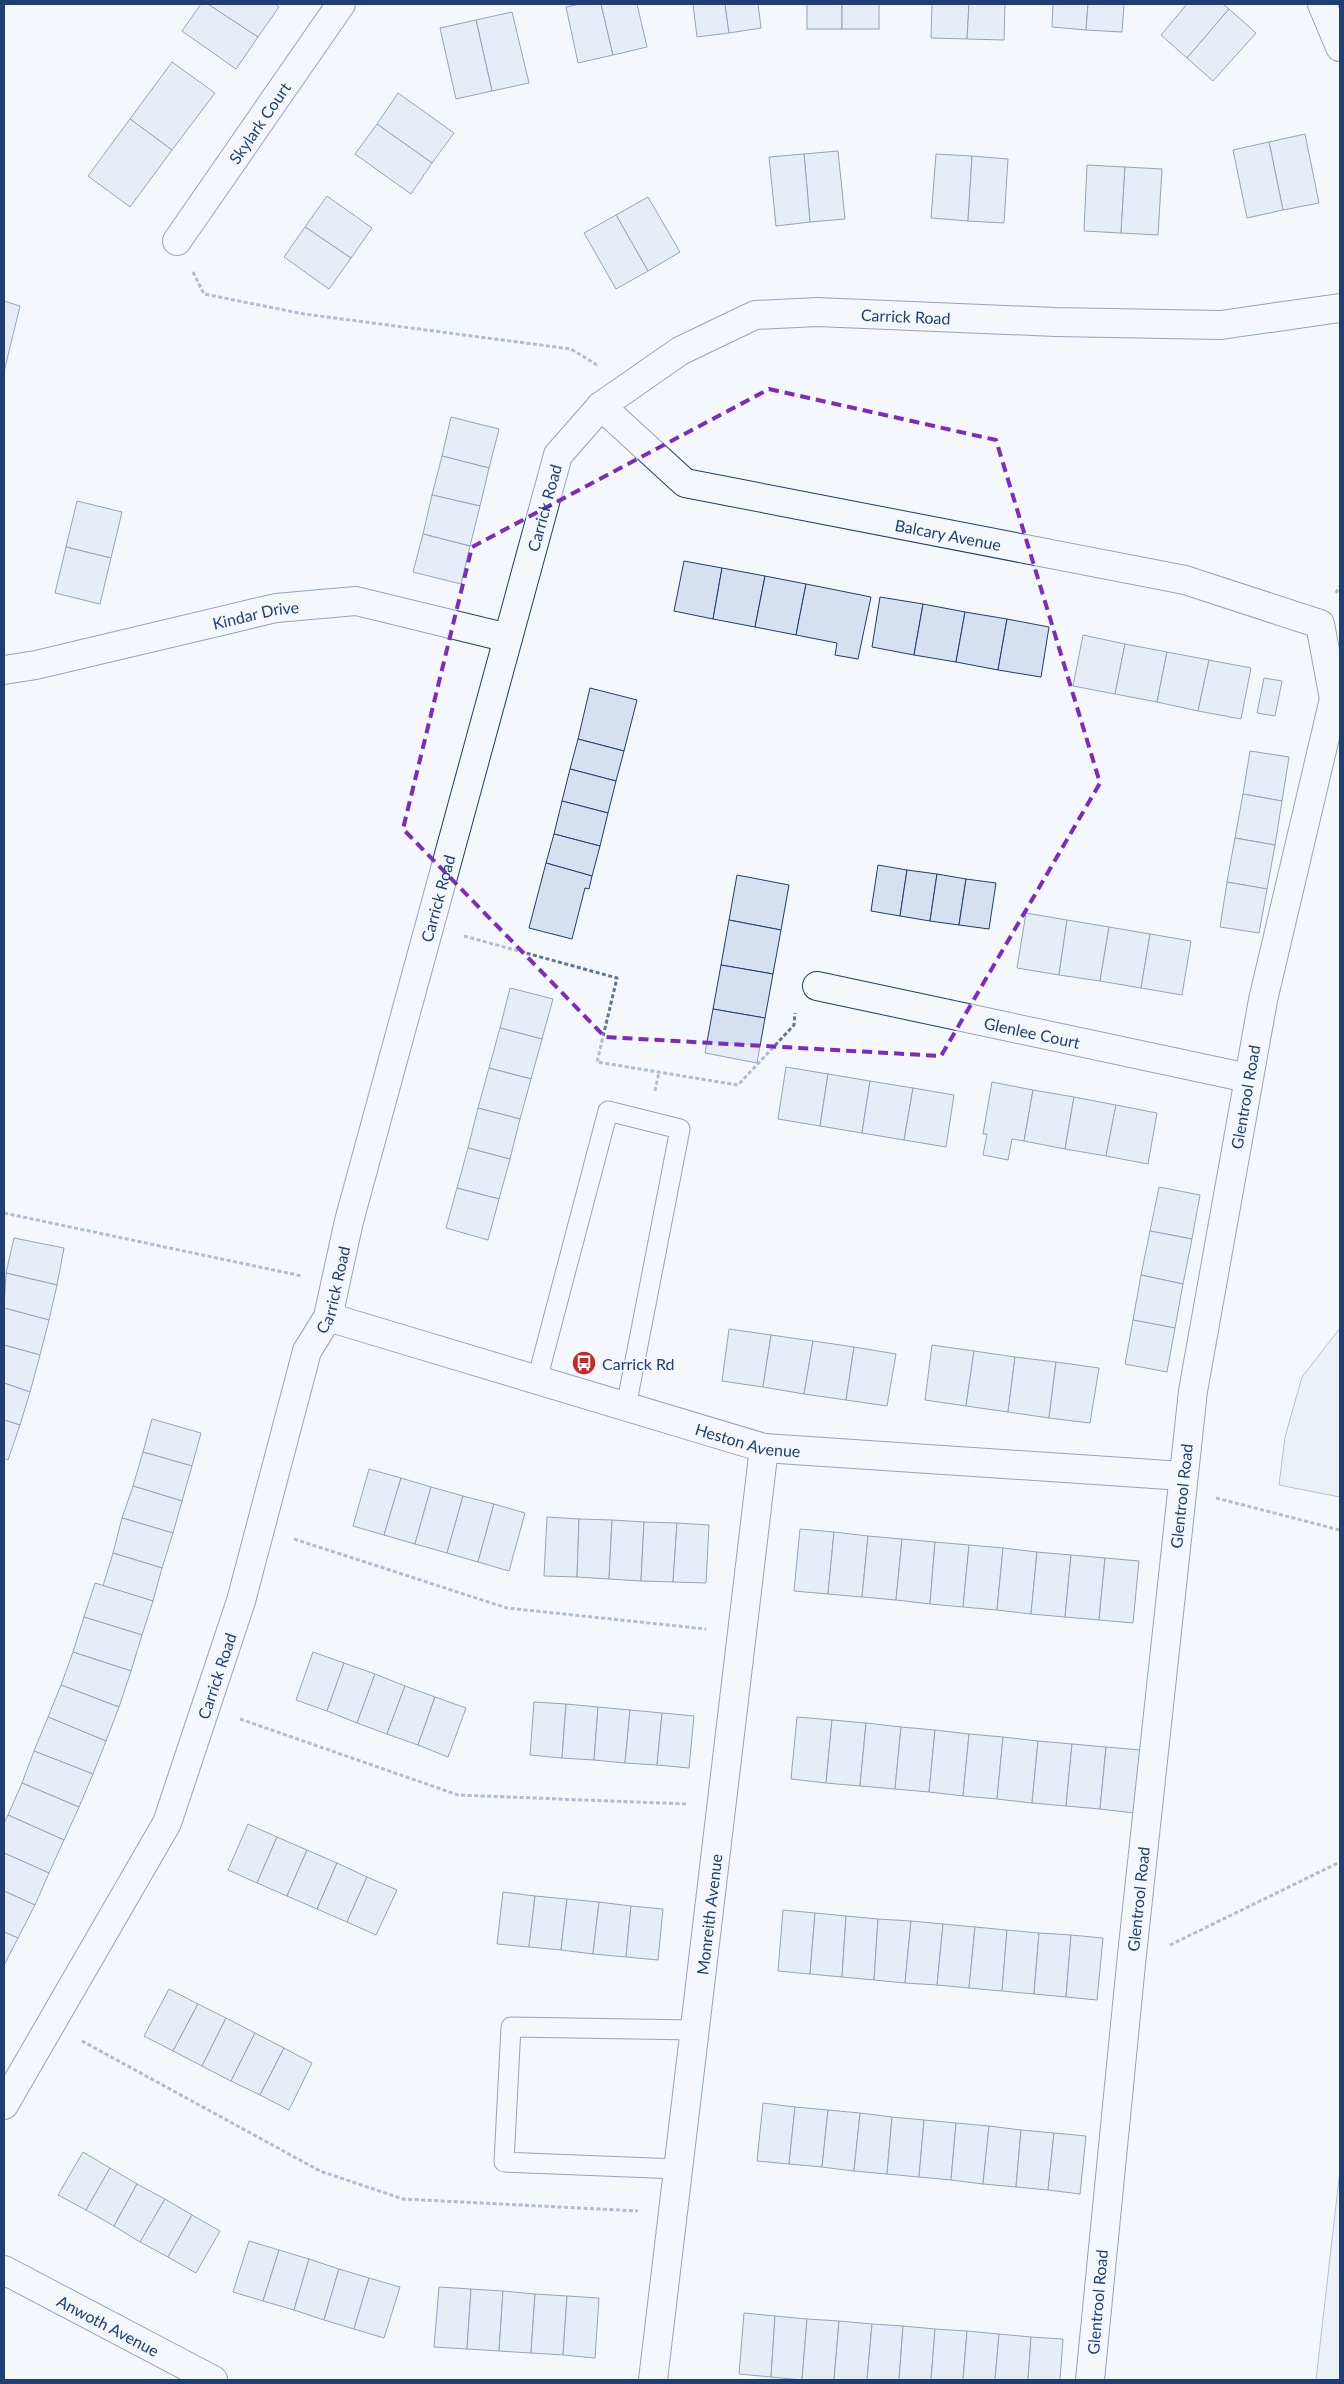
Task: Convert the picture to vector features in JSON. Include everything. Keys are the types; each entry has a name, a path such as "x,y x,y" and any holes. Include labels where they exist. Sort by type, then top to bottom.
{"street":[{"name":"Skylark Court","path":"177,241 341,4"},
{"path":"1322,4 1340,47"},
{"name":"Carrick Road","path":"4,2105 167,1823 206,1707 241,1601 307,1351 328,1317 334,1283 558,455 601,406 680,351 755,315 817,312 1055,322 1221,325 1340,308"},
{"name":"Balcary Avenue","path":"601,406 685,483 1186,580 1320,624"},
{"name":"Kindar Drive","path":"4,670 36,665 276,608 356,601 508,638"},
{"name":"Glentrool Road","path":"1090,2380 1131,1964 1193,1391 1262,1000 1334,699 1320,624"},
{"name":"Glenlee Court","path":"817,986 1248,1078"},
{"name":"Heston Avenue","path":"328,1317 764,1448 1182,1483"},
{"name":"Monreith Avenue","path":"653,2380 764,1448"},
{"name":"Anwoth Avenue","path":"4,2270 213,2380"}],"lane":[{"path":"537,1380 608,1111 680,1129 626,1407"},
{"path":"678,2169 504,2162 511,2027 695,2030"}],"path":[{"path":"177,241 204,294 304,314 571,349 630,386"},
{"path":"429,927 617,978 597,1062 738,1085 794,1025 799,983 817,986"},
{"path":"4,1213 334,1283"},
{"path":"1182,1483 1340,1530"},
{"path":"260,1528 507,1608 743,1632"},
{"path":"206,1707 458,1795 722,1806"},
{"path":"1131,1964 1340,1862"},
{"path":"51,2024 320,2171 403,2199 673,2213"}],"highlighted area":[{"path":"769,389 996,440 1100,783 941,1056 605,1037 403,829 472,547"}],"shaded area":[{"path":"1340,1328 1340,1497 1279,1485 1285,1437 1302,1377"},
{"path":"1340,2170 1340,2380 1316,2380"}],"building":[{"path":"201,4 208,4 258,37 236,69 182,31"},
{"path":"208,4 275,4 279,7 258,37"},
{"path":"580,4 601,4 613,55 578,63 566,7"},
{"path":"601,4 637,4 647,47 613,55"},
{"path":"693,4 725,4 729,33 697,37"},
{"path":"725,4 758,4 761,28 729,33"},
{"path":"807,4 842,4 842,29 807,29"},
{"path":"842,4 879,4 879,29 842,29"},
{"path":"932,4 969,4 967,39 931,38"},
{"path":"969,4 1005,4 1004,40 967,39"},
{"path":"1053,4 1088,4 1086,30 1052,27"},
{"path":"1088,4 1124,4 1122,32 1086,30"},
{"path":"1187,4 1223,4 1229,9 1187,58 1161,35"},
{"path":"1229,9 1256,33 1213,81 1187,58"},
{"path":"512,12 529,83 492,91 476,20"},
{"path":"476,20 492,91 456,99 440,28"},
{"path":"172,62 215,93 172,150 130,119"},
{"path":"398,93 454,133 432,163 377,124"},
{"path":"130,119 172,150 130,207 88,176"},
{"path":"377,124 432,163 411,194 355,154"},
{"path":"1305,134 1319,203 1283,210 1269,142"},
{"path":"1269,142 1283,210 1247,218 1233,150"},
{"path":"838,151 845,219 810,222 804,154"},
{"path":"804,154 810,222 776,226 769,157"},
{"path":"936,154 972,156 968,221 931,218"},
{"path":"972,156 1008,159 1004,223 968,221"},
{"path":"1087,165 1125,167 1121,233 1084,231"},
{"path":"1125,167 1162,169 1158,235 1121,233"},
{"path":"327,196 372,228 351,258 305,227"},
{"path":"648,197 680,252 648,271 616,215"},
{"path":"616,215 648,271 616,289 584,233"},
{"path":"305,227 351,258 329,289 284,257"},
{"path":"4,301 20,306 4,372"},
{"path":"451,417 499,429 489,468 442,456"},
{"path":"442,456 489,468 480,506 432,495"},
{"path":"432,495 480,506 470,546 423,534"},
{"path":"77,501 122,512 111,558 66,547"},
{"path":"423,534 470,546 461,584 413,572"},
{"path":"66,547 111,558 100,604 55,593"},
{"path":"684,561 722,568 713,619 674,611"},
{"path":"722,568 765,576 755,627 713,619"},
{"path":"765,576 806,584 796,635 755,627"},
{"path":"806,584 871,597 858,659 835,655 837,643 796,635"},
{"path":"880,597 923,604 914,655 872,647"},
{"path":"923,604 965,612 956,662 914,655"},
{"path":"965,612 1007,619 998,670 956,662"},
{"path":"1007,619 1049,627 1041,677 998,670"},
{"path":"1083,635 1125,644 1115,694 1073,686"},
{"path":"1125,644 1167,652 1157,702 1115,694"},
{"path":"1167,652 1209,660 1198,711 1157,702"},
{"path":"1209,660 1251,668 1241,719 1198,711"},
{"path":"1264,678 1282,681 1275,716 1257,713"},
{"path":"590,688 637,700 624,751 578,739"},
{"path":"578,739 624,751 616,781 570,769"},
{"path":"1250,751 1289,757 1282,801 1243,794"},
{"path":"570,769 616,781 608,813 562,801"},
{"path":"1243,794 1282,801 1275,845 1235,838"},
{"path":"562,801 608,813 600,846 554,834"},
{"path":"554,834 600,846 592,876 546,863"},
{"path":"1235,838 1275,845 1267,889 1227,882"},
{"path":"546,863 592,876 589,889 585,888 572,939 529,928"},
{"path":"878,865 907,870 900,916 871,911"},
{"path":"907,870 937,874 930,921 900,916"},
{"path":"937,874 966,879 959,925 930,921"},
{"path":"737,875 789,885 781,930 729,920"},
{"path":"966,879 996,883 989,929 959,925"},
{"path":"1227,882 1267,889 1259,933 1220,927"},
{"path":"1026,913 1067,920 1059,975 1017,968"},
{"path":"729,920 781,930 773,974 721,965"},
{"path":"1067,920 1109,927 1100,981 1059,975"},
{"path":"1109,927 1150,934 1141,988 1100,981"},
{"path":"1150,934 1191,941 1182,995 1141,988"},
{"path":"721,965 773,974 765,1018 713,1009"},
{"path":"510,988 553,999 542,1039 500,1028"},
{"path":"713,1009 765,1018 757,1063 705,1053"},
{"path":"500,1028 542,1039 531,1079 489,1068"},
{"path":"786,1067 828,1074 820,1126 778,1119"},
{"path":"489,1068 531,1079 520,1119 478,1108"},
{"path":"828,1074 870,1081 862,1133 820,1126"},
{"path":"870,1081 913,1088 904,1140 862,1133"},
{"path":"992,1082 1033,1090 1024,1141 1012,1139 1008,1160 983,1155 987,1134 983,1134"},
{"path":"913,1088 954,1095 946,1147 904,1140"},
{"path":"1033,1090 1074,1097 1065,1149 1024,1141"},
{"path":"1074,1097 1116,1105 1106,1156 1065,1149"},
{"path":"1116,1105 1157,1113 1148,1164 1106,1156"},
{"path":"478,1108 520,1119 510,1159 468,1148"},
{"path":"468,1148 510,1159 499,1199 457,1188"},
{"path":"1159,1187 1200,1195 1192,1239 1150,1231"},
{"path":"457,1188 499,1199 488,1240 446,1228"},
{"path":"1150,1231 1192,1239 1183,1284 1141,1275"},
{"path":"14,1238 64,1248 57,1285 6,1273"},
{"path":"6,1273 57,1285 49,1320 4,1308"},
{"path":"1141,1275 1183,1284 1175,1328 1133,1320"},
{"path":"4,1308 49,1320 40,1355 4,1345"},
{"path":"1133,1320 1175,1328 1167,1372 1125,1364"},
{"path":"729,1329 771,1335 763,1387 722,1381"},
{"path":"771,1335 813,1341 804,1394 763,1387"},
{"path":"813,1341 854,1347 846,1400 804,1394"},
{"path":"4,1345 40,1355 30,1392 4,1383"},
{"path":"932,1345 974,1351 966,1406 925,1400"},
{"path":"854,1347 896,1354 887,1406 846,1400"},
{"path":"974,1351 1015,1357 1008,1412 966,1406"},
{"path":"1015,1357 1056,1362 1049,1418 1008,1412"},
{"path":"1056,1362 1099,1368 1090,1423 1049,1418"},
{"path":"4,1383 30,1392 20,1425 4,1420"},
{"path":"152,1419 201,1433 192,1466 143,1452"},
{"path":"4,1420 20,1425 8,1460 4,1458"},
{"path":"143,1452 192,1466 182,1501 133,1486"},
{"path":"369,1469 401,1478 384,1535 353,1526"},
{"path":"401,1478 431,1487 415,1544 384,1535"},
{"path":"133,1486 182,1501 173,1533 122,1518"},
{"path":"431,1487 463,1496 447,1553 415,1544"},
{"path":"463,1496 494,1504 478,1562 447,1553"},
{"path":"494,1504 525,1513 509,1571 478,1562"},
{"path":"547,1517 579,1519 577,1577 544,1576"},
{"path":"122,1518 173,1533 162,1568 113,1553"},
{"path":"579,1519 612,1520 609,1579 577,1577"},
{"path":"612,1520 644,1522 641,1581 609,1579"},
{"path":"644,1522 677,1523 673,1582 641,1581"},
{"path":"677,1523 709,1525 706,1583 673,1582"},
{"path":"800,1529 834,1532 828,1594 794,1591"},
{"path":"834,1532 868,1536 862,1597 828,1594"},
{"path":"868,1536 902,1539 896,1600 862,1597"},
{"path":"902,1539 935,1542 930,1604 896,1600"},
{"path":"935,1542 969,1545 963,1607 930,1604"},
{"path":"969,1545 1003,1548 997,1610 963,1607"},
{"path":"1003,1548 1037,1552 1031,1614 997,1610"},
{"path":"1037,1552 1071,1555 1065,1617 1031,1614"},
{"path":"113,1553 162,1568 153,1601 103,1586"},
{"path":"1071,1555 1105,1558 1099,1620 1065,1617"},
{"path":"1105,1558 1139,1561 1133,1623 1099,1620"},
{"path":"95,1583 153,1601 142,1635 84,1617"},
{"path":"84,1617 142,1635 131,1671 73,1652"},
{"path":"73,1652 131,1671 119,1707 61,1685"},
{"path":"313,1652 344,1663 327,1711 296,1700"},
{"path":"344,1663 375,1674 357,1723 327,1711"},
{"path":"375,1674 405,1686 387,1734 357,1723"},
{"path":"61,1685 119,1707 106,1741 48,1717"},
{"path":"405,1686 435,1697 418,1745 387,1734"},
{"path":"435,1697 466,1708 448,1757 418,1745"},
{"path":"534,1702 566,1704 562,1758 530,1755"},
{"path":"566,1704 598,1707 594,1760 562,1758"},
{"path":"598,1707 630,1710 625,1763 594,1760"},
{"path":"630,1710 662,1713 657,1765 625,1763"},
{"path":"662,1713 694,1716 689,1768 657,1765"},
{"path":"48,1717 106,1741 93,1774 34,1751"},
{"path":"797,1717 832,1720 826,1783 791,1779"},
{"path":"832,1720 866,1723 860,1786 826,1783"},
{"path":"866,1723 901,1727 895,1789 860,1786"},
{"path":"901,1727 935,1730 929,1792 895,1789"},
{"path":"935,1730 969,1734 963,1796 929,1792"},
{"path":"969,1734 1003,1737 997,1799 963,1796"},
{"path":"1003,1737 1038,1741 1032,1803 997,1799"},
{"path":"1038,1741 1072,1744 1066,1806 1032,1803"},
{"path":"1072,1744 1106,1747 1100,1809 1066,1806"},
{"path":"1106,1747 1141,1750 1134,1813 1100,1809"},
{"path":"34,1751 93,1774 79,1807 22,1783"},
{"path":"22,1783 79,1807 64,1840 8,1815"},
{"path":"8,1815 64,1840 49,1873 4,1853 4,1823"},
{"path":"248,1824 277,1837 257,1883 228,1870"},
{"path":"277,1837 307,1850 287,1896 257,1883"},
{"path":"307,1850 337,1863 317,1909 287,1896"},
{"path":"4,1853 49,1873 35,1905 4,1891"},
{"path":"337,1863 367,1877 347,1922 317,1909"},
{"path":"367,1877 397,1890 376,1935 347,1922"},
{"path":"4,1891 35,1905 18,1938 4,1932"},
{"path":"503,1892 535,1896 529,1947 497,1944"},
{"path":"535,1896 567,1899 561,1950 529,1947"},
{"path":"567,1899 599,1902 593,1954 561,1950"},
{"path":"599,1902 631,1906 626,1957 593,1954"},
{"path":"631,1906 663,1909 658,1960 626,1957"},
{"path":"783,1910 815,1913 810,1974 778,1971"},
{"path":"815,1913 846,1916 842,1977 810,1974"},
{"path":"846,1916 878,1919 874,1980 842,1977"},
{"path":"878,1919 911,1921 905,1983 874,1980"},
{"path":"911,1921 943,1924 937,1985 905,1983"},
{"path":"943,1924 975,1927 969,1988 937,1985"},
{"path":"975,1927 1007,1930 1002,1991 969,1988"},
{"path":"1007,1930 1039,1933 1034,1994 1002,1991"},
{"path":"4,1932 18,1938 4,1965"},
{"path":"1039,1933 1071,1935 1066,1997 1034,1994"},
{"path":"1071,1935 1103,1938 1097,2000 1066,1997"},
{"path":"169,1989 198,2004 173,2051 144,2036"},
{"path":"198,2004 226,2018 202,2066 173,2051"},
{"path":"226,2018 255,2033 231,2081 202,2066"},
{"path":"255,2033 284,2048 260,2095 231,2081"},
{"path":"284,2048 312,2063 289,2110 260,2095"},
{"path":"763,2103 795,2107 789,2164 757,2161"},
{"path":"795,2107 828,2110 822,2167 789,2164"},
{"path":"828,2110 860,2113 854,2171 822,2167"},
{"path":"860,2113 892,2117 887,2174 854,2171"},
{"path":"892,2117 924,2120 919,2177 887,2174"},
{"path":"924,2120 956,2123 951,2180 919,2177"},
{"path":"956,2123 989,2126 983,2184 951,2180"},
{"path":"989,2126 1021,2130 1016,2187 983,2184"},
{"path":"1021,2130 1054,2133 1048,2190 1016,2187"},
{"path":"1054,2133 1086,2136 1080,2194 1048,2190"},
{"path":"83,2152 110,2168 86,2210 58,2195"},
{"path":"110,2168 137,2184 114,2226 86,2210"},
{"path":"137,2184 165,2199 140,2242 114,2226"},
{"path":"165,2199 192,2215 168,2257 140,2242"},
{"path":"192,2215 220,2231 196,2273 168,2257"},
{"path":"249,2241 279,2250 263,2301 233,2292"},
{"path":"279,2250 309,2259 294,2310 263,2301"},
{"path":"309,2259 339,2269 324,2320 294,2310"},
{"path":"339,2269 369,2278 354,2329 324,2320"},
{"path":"369,2278 400,2287 384,2338 354,2329"},
{"path":"439,2287 471,2289 467,2349 434,2347"},
{"path":"471,2289 503,2291 499,2351 467,2349"},
{"path":"503,2291 535,2294 531,2353 499,2351"},
{"path":"535,2294 567,2296 563,2355 531,2353"},
{"path":"567,2296 599,2298 595,2358 563,2355"},
{"path":"744,2313 775,2316 771,2377 739,2374"},
{"path":"775,2316 807,2319 802,2380 771,2377"},
{"path":"807,2319 839,2321 834,2380 802,2380"},
{"path":"839,2321 872,2324 867,2380 834,2380"},
{"path":"872,2324 903,2326 899,2380 867,2380"},
{"path":"903,2326 935,2329 931,2380 899,2380"},
{"path":"935,2329 967,2331 963,2380 931,2380"},
{"path":"967,2331 999,2334 995,2380 963,2380"},
{"path":"999,2334 1031,2337 1028,2380 995,2380"},
{"path":"1031,2337 1063,2339 1060,2380 1028,2380"}],"place":[{"name":"Carrick Rd","path":"584,1363"}]}
